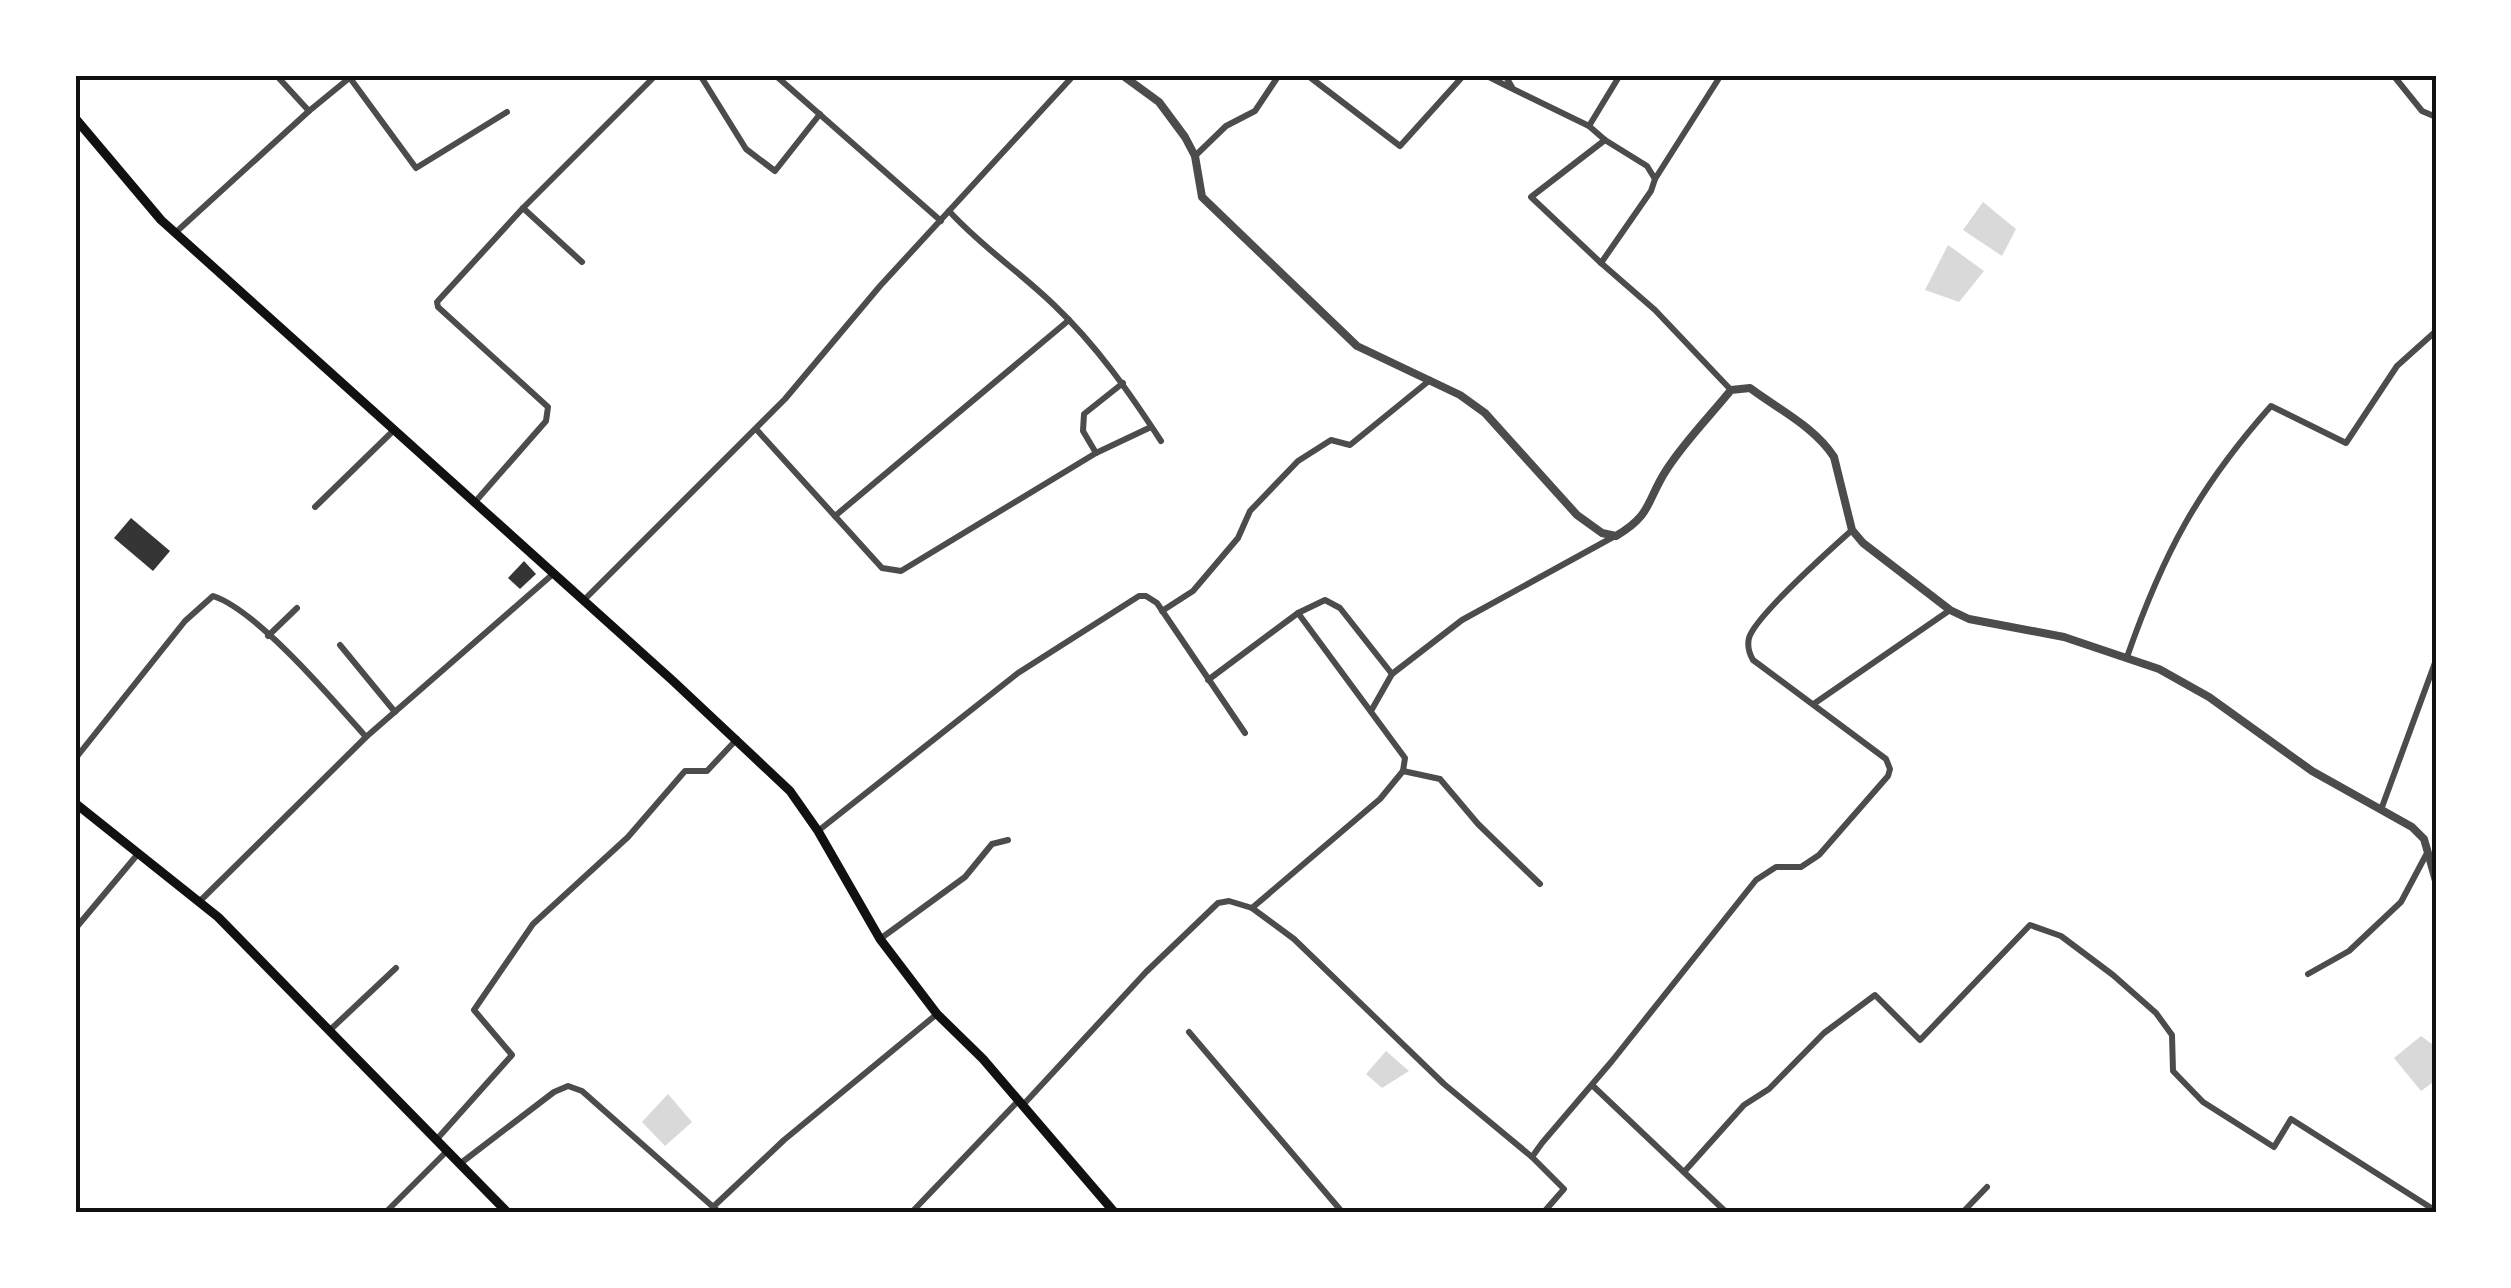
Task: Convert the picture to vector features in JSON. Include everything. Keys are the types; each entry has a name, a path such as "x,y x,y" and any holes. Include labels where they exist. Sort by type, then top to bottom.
{"main road":[{"path":"75,118 175,233 790,791 818,831 880,939 937,1014 1021,1102 1115,1213"},
{"path":"75,803 218,917 508,1213"}],"street":[{"path":"276,75 309,110"},
{"path":"474,503 546,420 548,406 437,302 522,208 656,75"},
{"path":"700,75 746,148 776,171 820,114"},
{"path":"775,75 941,221"},
{"path":"583,601 756,429 1074,75"},
{"path":"1122,75 1159,102 1195,156 1202,196 1357,346 1430,380 1485,413 1569,508 1602,533 1616,536"},
{"path":"1195,156 1226,126 1255,111 1279,75"},
{"path":"1307,75 1400,146 1464,75"},
{"path":"1486,75 1589,126 1604,140 1647,166 1654,179"},
{"path":"1504,75 1513,89"},
{"path":"1589,126 1620,75"},
{"path":"1601,263 1651,191 1654,179 1721,75"},
{"path":"2394,75 2422,111 2436,118"},
{"path":"175,233 351,76 416,168 507,112"},
{"path":"1604,140 1532,197 1654,310 1731,390"},
{"path":"522,208 582,262"},
{"path":"950,211 984,248 1034,286 1068,320 1123,383 1161,441"},
{"path":"835,516 1068,320"},
{"path":"2126,656 2153,582 2187,516 2239,441 2270,406 2346,443 2397,366 2436,331"},
{"path":"1162,610 1193,591 1238,538 1250,511 1298,460 1331,440 1350,444 1430,380"},
{"path":"1096,453 1083,431 1084,414 1123,383"},
{"path":"1371,710 1392,674 1462,620 1616,536 1649,509 1664,473 1731,390 1750,388 1828,447 1852,530 1863,544 1950,610 1968,620 2064,636 2159,668 2209,697 2312,771 2382,808 2424,839 2436,881"},
{"path":"756,429 882,568 901,571 1096,453 1152,427"},
{"path":"315,507 393,430"},
{"path":"1532,1157 1756,880 1776,866 1801,867 1820,856 1888,776 1886,759 1753,660 1748,651 1749,635 1789,589 1852,530"},
{"path":"198,903 366,737 553,574"},
{"path":"75,759 185,621 213,596 227,602 268,636 366,737"},
{"path":"818,831 1003,684 1138,596 1146,596 1162,610 1245,733"},
{"path":"1208,680 1298,613 1319,602 1336,604 1392,674"},
{"path":"268,636 297,608"},
{"path":"1815,703 1950,610"},
{"path":"1252,908 1380,799 1403,770 1405,758 1298,613"},
{"path":"340,644 395,712"},
{"path":"2382,808 2436,660"},
{"path":"437,1139 512,1055 474,1010 533,924 628,837 684,770 706,771 737,739"},
{"path":"1403,770 1440,778 1478,824 1540,884"},
{"path":"880,939 965,877 992,844 1008,840"},
{"path":"75,929 137,854"},
{"path":"2308,974 2348,951 2401,902 2426,855"},
{"path":"911,1213 1146,972 1218,903 1228,901 1252,908 1294,939 1444,1084 1564,1188 1543,1213"},
{"path":"1684,1172 1744,1105 1769,1090 1824,1032 1874,995 1920,1040 2030,925 2061,936 2156,1013 2172,1035 2173,1072 2203,1102 2274,1147 2292,1119 2436,1212"},
{"path":"329,1031 396,968"},
{"path":"460,1163 554,1092 568,1086 582,1091 716,1210 784,1140 937,1014"},
{"path":"1189,1032 1343,1213"},
{"path":"1592,1085 1728,1213"},
{"path":"385,1213 448,1150"},
{"path":"1962,1213 1987,1187"}],"shaded area":[{"path":"1983,202 2016,229 2002,256 1963,230"},
{"path":"1948,245 1984,271 1959,302 1925,290"},
{"path":"2421,1036 2436,1047 2436,1080 2421,1091 2394,1058"},
{"path":"1386,1051 1409,1071 1382,1088 1366,1074"},
{"path":"668,1094 692,1122 665,1146 642,1122"}],"building":[{"path":"131,518 170,551 153,571 114,538"},
{"path":"524,561 536,574 520,589 508,578"}]}
